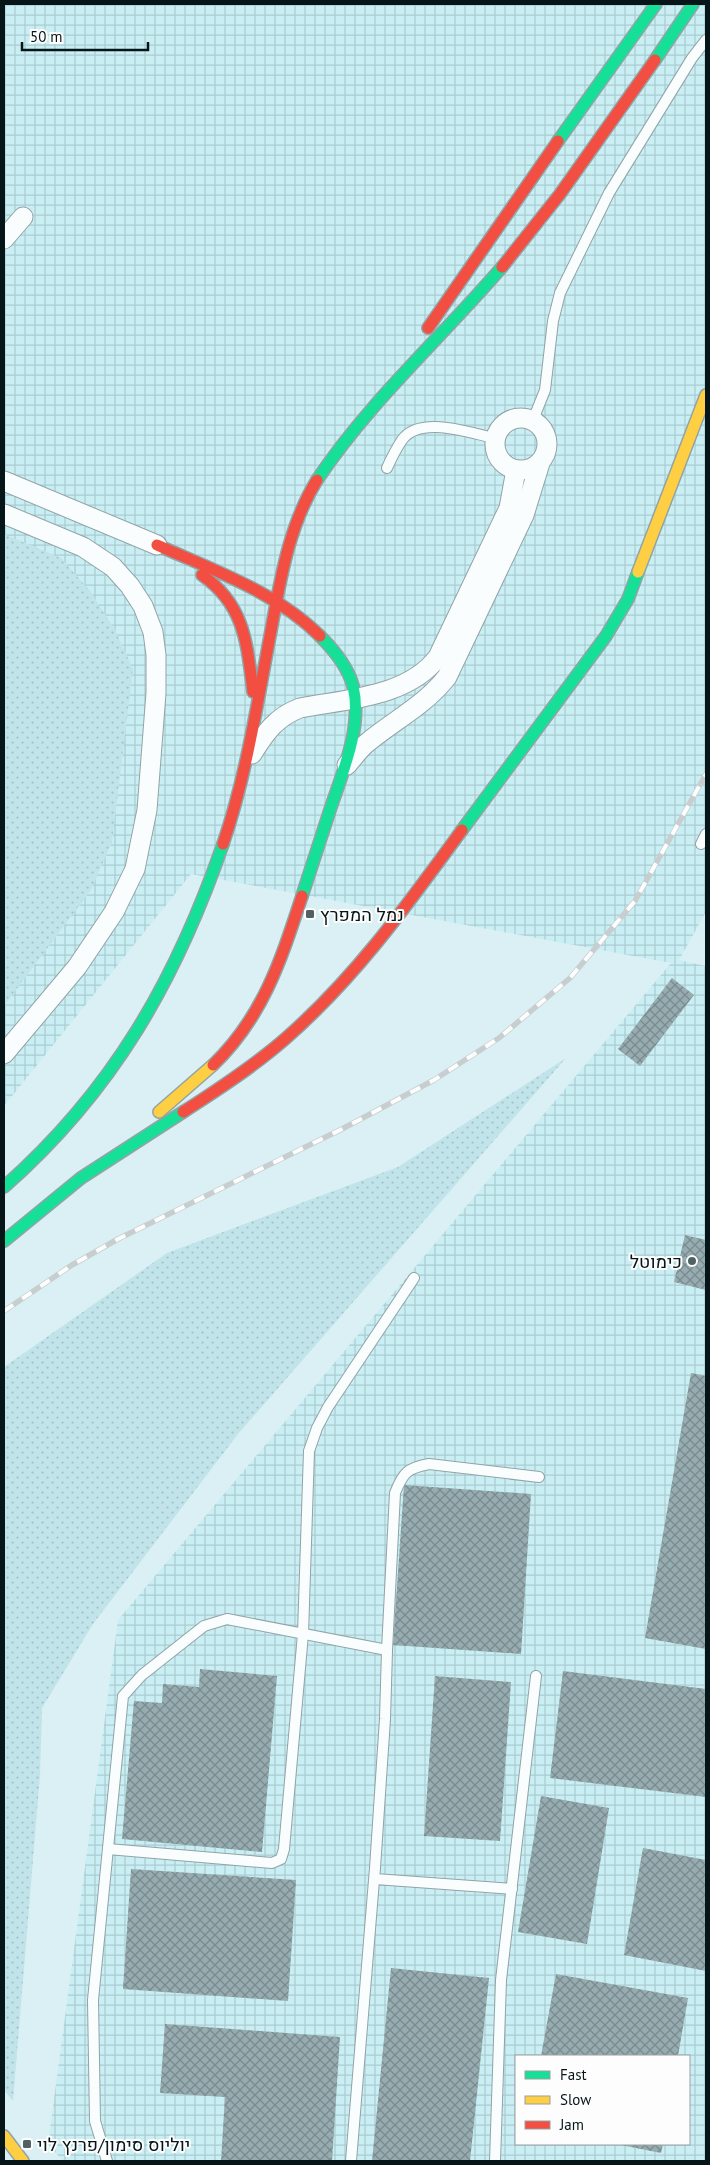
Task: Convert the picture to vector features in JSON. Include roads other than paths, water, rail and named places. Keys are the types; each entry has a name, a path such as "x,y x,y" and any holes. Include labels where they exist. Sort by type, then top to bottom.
{"street":[{"path":"385,395 463,276 656,4"},
{"path":"4,1188 54,1140 108,1075 166,985 209,889 233,815 256,709 287,545 297,515 327,464 385,395 517,250 693,4"},
{"path":"4,239 23,217"},
{"path":"92,1170 181,1114 267,1054 330,996 395,921 606,636 628,599 706,395"},
{"path":"342,769 368,742 418,707 436,691 447,677 524,515 540,463 547,449 547,440 540,425 533,420 525,418 510,420 503,424 495,438 495,446 502,462 516,470 533,468 540,463"},
{"path":"244,767 272,724 288,713 300,708 384,692 416,679 429,669 438,657 509,508 516,470"},
{"path":"4,482 157,545 276,602 303,620 331,645 346,669 356,697 355,718 342,769 275,974 252,1019 219,1061 92,1170 4,1241"},
{"path":"4,514 90,551 112,567 130,586 143,606 153,632 156,655 156,693 147,810 135,869 114,912 77,967 4,1054"},
{"path":"157,545 222,590 233,606 243,631 256,709"},
{"path":"4,2136 23,2161"}],"lane":[{"path":"533,420 545,390 553,321 560,293 609,193 692,58 706,40"},
{"path":"386,468 402,439 413,430 428,426 495,438"},
{"path":"701,844 706,834"},
{"path":"108,1849 272,1863 281,1858 284,1849 303,1634 309,1451 317,1428 328,1407 414,1278"},
{"path":"351,2161 385,1719 395,1493 402,1475 415,1466 429,1464 539,1476"},
{"path":"106,2161 95,2121 93,2000 123,1696 142,1675 204,1626 227,1620 387,1650"},
{"path":"495,2161 501,1980 536,1676"},
{"path":"374,1879 512,1889"}],"railway":[{"path":"4,1311 72,1265 118,1239 342,1129 434,1080 499,1038 570,978 635,901 706,774"}],"place":[{"name":"נמל המפרץ","path":"310,914"},
{"name":"כימוטל","path":"692,1261"},
{"name":"יוליוס סימון/פרנץ לוי","path":"27,2144"}]}
